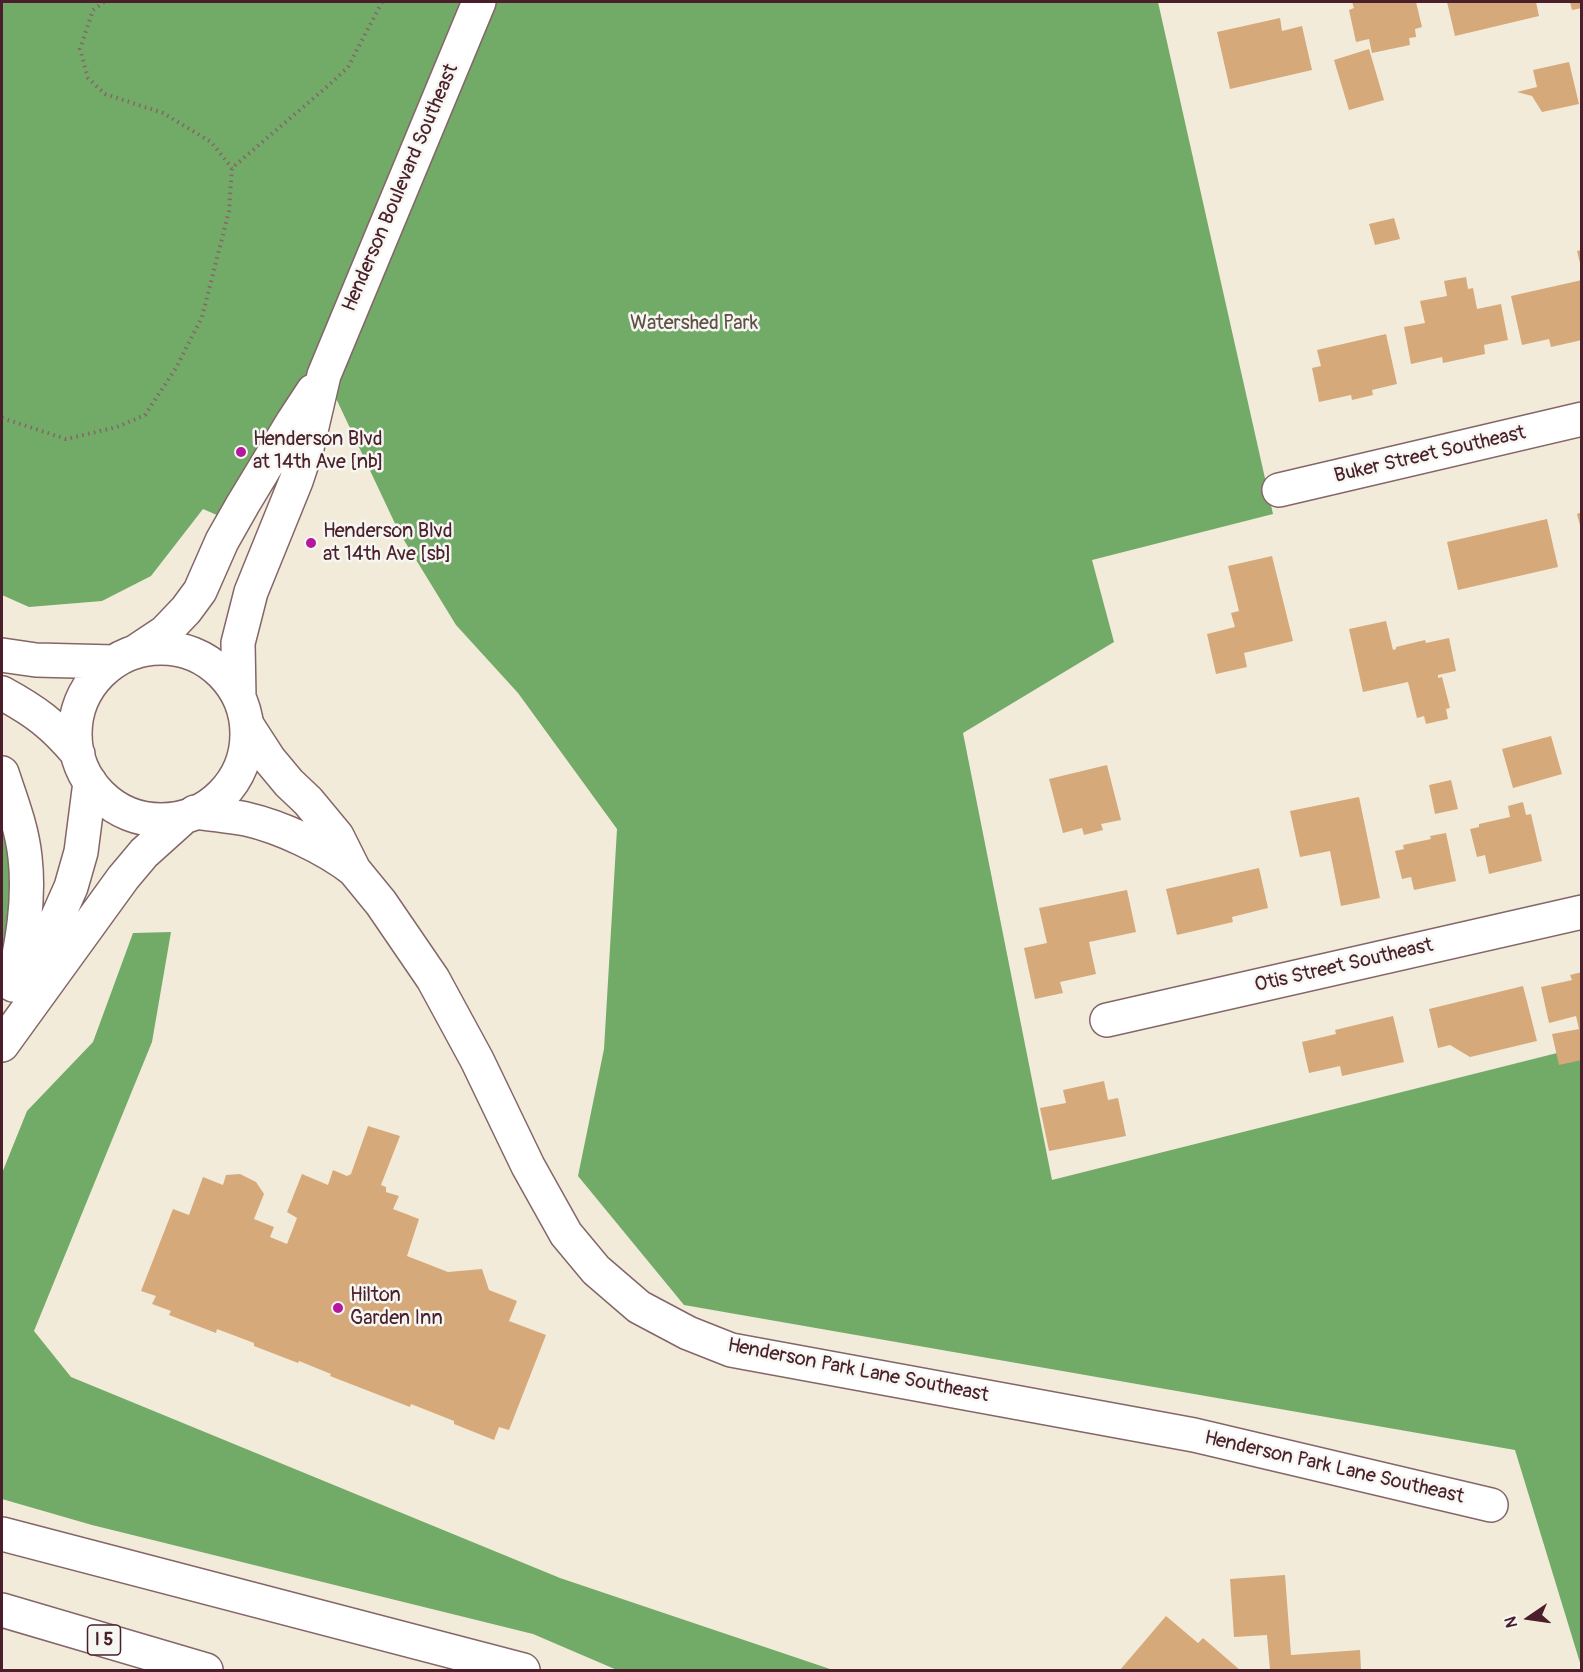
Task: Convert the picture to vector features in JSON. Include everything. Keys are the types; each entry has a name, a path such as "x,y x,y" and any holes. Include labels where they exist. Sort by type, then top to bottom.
{"main road":[{"name":"Henderson Boulevard Southeast","path":"243,711 238,643 251,592 296,481 307,448 324,375 479,2"},
{"name":"Henderson Boulevard Southeast","path":"124,657 165,632 200,591 222,541 243,504 324,375"},
{"name":"Buker Street Southeast","path":"1279,490 1581,419"},
{"path":"2,655 36,660 124,657 159,648 184,650 206,660 225,676 243,711 246,749 238,772 225,792 206,808 189,815 158,820 131,815 108,802 57,729 33,710 2,693"},
{"path":"2,1042 71,887 81,852 84,768 75,728 81,702 95,679 124,657"},
{"name":"Henderson Park Lane Southeast","path":"243,711 269,759 337,836 354,870"},
{"path":"2,773 16,813 25,857 27,902 2,1042"},
{"path":"2,1042 123,878 144,853 189,815"},
{"name":"Henderson Park Lane Southeast","path":"189,815 246,819 262,824 338,857 354,870 381,903 433,979 477,1060 528,1166 566,1234 596,1270 639,1307 688,1333 731,1350 1194,1435 1491,1505"},
{"name":"Otis Street Southeast","path":"1107,1020 1581,912"},
{"path":"2,1534 523,1671"},
{"name":"I 5","path":"2,1610 206,1671"}],"path":[{"path":"2,418 66,439 117,427 145,415 176,368 202,317 230,211 232,168 211,142 163,113 105,94 88,78 80,48 93,10 104,2"},
{"path":"232,168 348,67 381,2"}],"green space":[{"name":"Watershed Park","path":"2,2 1158,2 1273,514 1092,560 1114,642 963,733 1052,1180 1581,1047 1581,1666 1515,1450 684,1305 578,1176 604,1049 617,829 518,693 456,625 399,532 325,375 233,522 203,509 151,576 102,601 29,607 2,595"},
{"path":"2,801 35,866 2,970"},
{"path":"171,932 152,1042 34,1331 71,1377 560,1578 833,1670 617,1670 533,1634 92,1525 2,1499 2,1173 27,1111 93,1042 133,933"}],"building":[{"path":"1352,2 1416,2 1422,27 1415,29 1416,37 1409,38 1410,45 1372,53 1369,39 1356,42 1349,10 1354,8"},
{"path":"1447,2 1536,2 1539,16 1455,36"},
{"path":"1570,2 1582,2 1582,8 1572,10"},
{"path":"1280,18 1282,31 1302,26 1312,70 1230,89 1217,32"},
{"path":"1369,49 1384,100 1349,110 1334,60"},
{"path":"1569,62 1579,104 1542,112 1532,96 1517,92 1537,87 1533,70"},
{"path":"1394,218 1400,239 1375,245 1369,224"},
{"path":"1582,250 1582,267 1581,267 1577,251"},
{"path":"1466,277 1468,289 1473,288 1477,309 1501,304 1508,340 1484,345 1485,354 1443,363 1442,357 1411,364 1404,327 1425,323 1420,301 1447,296 1444,281"},
{"path":"1582,280 1582,340 1551,347 1549,339 1522,345 1511,296"},
{"path":"1386,334 1397,384 1372,390 1373,395 1352,400 1351,395 1319,402 1312,368 1321,366 1317,350"},
{"path":"1582,512 1582,529 1581,529 1577,514"},
{"path":"1547,519 1558,567 1458,590 1447,542"},
{"path":"1272,556 1293,641 1244,653 1247,667 1216,674 1207,634 1235,627 1231,613 1239,611 1228,566"},
{"path":"1386,621 1393,650 1396,647 1425,640 1426,643 1449,638 1456,671 1438,675 1438,678 1442,677 1450,708 1446,709 1448,719 1426,724 1424,716 1417,718 1408,682 1363,692 1349,629"},
{"path":"1551,736 1562,774 1513,788 1502,749"},
{"path":"1107,765 1121,820 1101,824 1103,830 1084,835 1082,828 1063,833 1049,779"},
{"path":"1451,780 1458,809 1435,814 1429,785"},
{"path":"1359,797 1380,898 1341,906 1330,851 1300,857 1290,811"},
{"path":"1523,802 1526,815 1531,814 1542,861 1489,874 1485,855 1477,857 1470,829 1479,827 1479,824 1510,817 1508,806"},
{"path":"1446,833 1456,881 1414,890 1411,877 1402,879 1395,851 1404,849 1403,845"},
{"path":"1259,868 1268,908 1232,917 1233,922 1177,935 1166,889"},
{"path":"1127,890 1136,932 1089,942 1096,974 1060,982 1063,993 1035,999 1024,948 1047,943 1039,908"},
{"path":"1582,972 1582,1060 1559,1065 1552,1034 1579,1029 1576,1016 1549,1023 1541,987 1572,980 1570,975"},
{"path":"1523,986 1537,1041 1470,1057 1450,1045 1438,1048 1429,1009"},
{"path":"1393,1016 1404,1062 1342,1076 1340,1066 1309,1073 1302,1042 1336,1034 1335,1030"},
{"path":"1104,1081 1108,1100 1118,1098 1126,1136 1049,1151 1040,1108 1066,1103 1063,1090"},
{"name":"Hilton Garden Inn","path":"368,1126 400,1136 381,1185 386,1187 386,1192 399,1196 393,1209 419,1219 407,1256 448,1272 482,1269 489,1290 517,1301 509,1321 546,1335 509,1430 499,1427 494,1440 411,1404 410,1407 330,1376 331,1374 299,1361 298,1363 254,1346 254,1343 217,1329 216,1333 169,1315 171,1311 152,1304 156,1296 141,1291 173,1209 189,1215 203,1177 223,1185 226,1175 240,1174 256,1182 264,1194 254,1219 274,1227 270,1237 287,1244 297,1218 287,1212 302,1174 328,1185 333,1170 347,1176 351,1174"},
{"path":"1285,1575 1291,1655 1360,1650 1361,1670 1270,1670 1267,1635 1234,1637 1230,1579"},
{"path":"1166,1616 1198,1643 1203,1638 1240,1670 1120,1670"}],"place":[{"name":"Henderson Blvd at 14th Ave [nb]","path":"241,452"},
{"name":"Henderson Blvd at 14th Ave [sb]","path":"311,543"},
{"name":"Hilton Garden Inn","path":"338,1308"}]}
